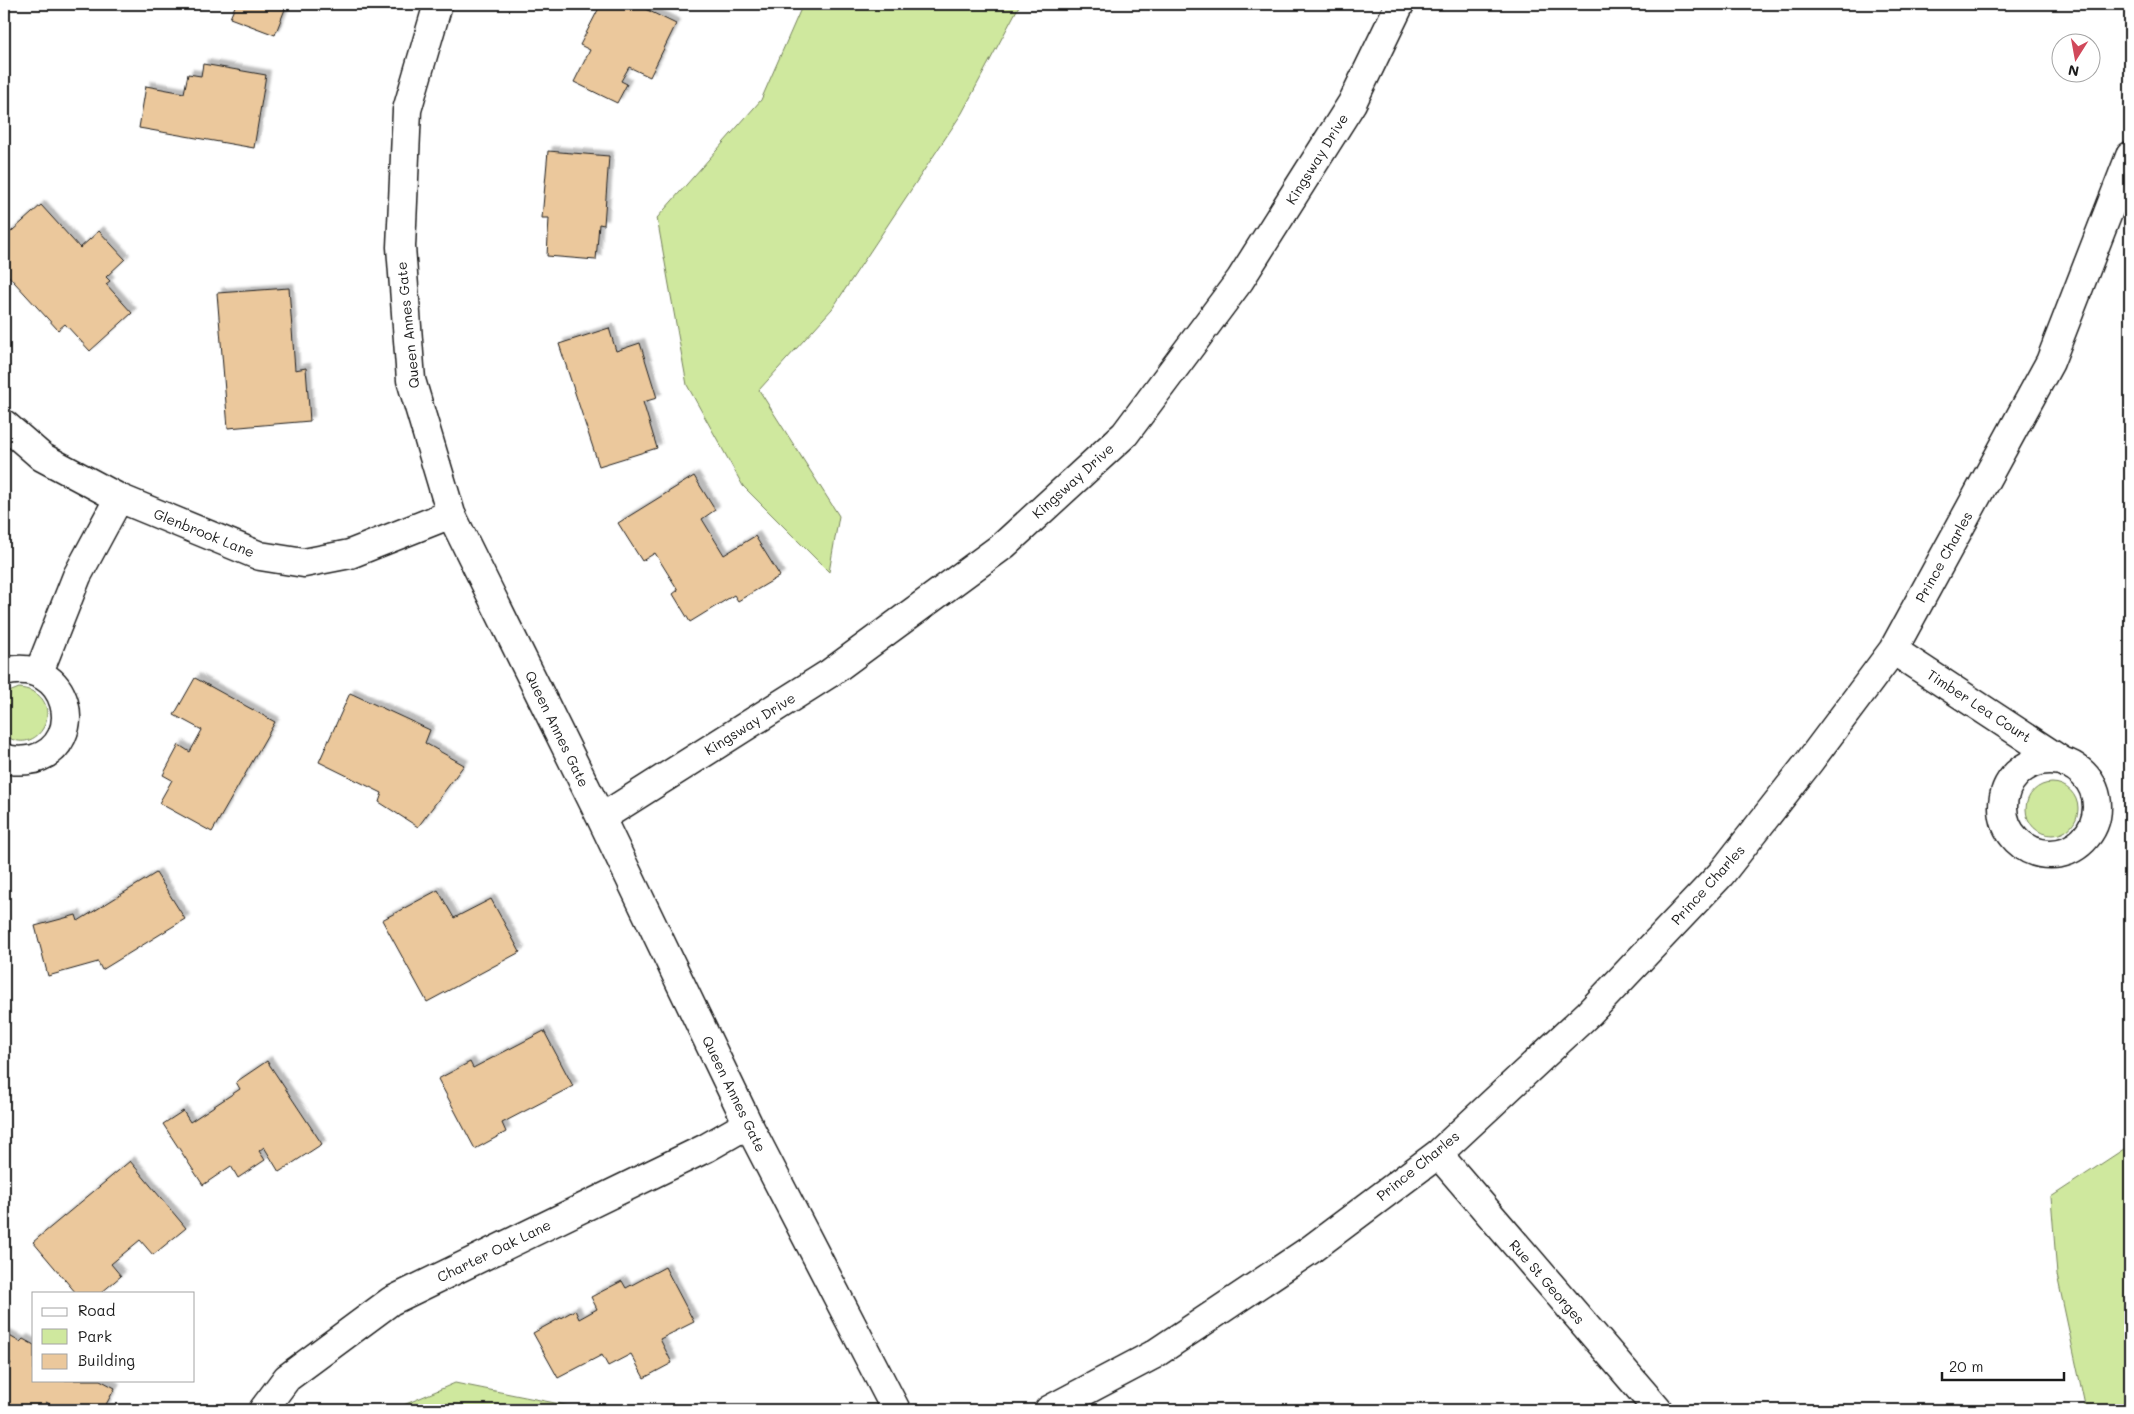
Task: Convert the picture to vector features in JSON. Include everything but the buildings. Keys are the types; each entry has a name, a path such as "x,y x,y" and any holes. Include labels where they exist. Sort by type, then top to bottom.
{"street":[{"name":"Queen Annes Gate","path":"438,4 407,110 400,247 411,380 451,514 601,818 748,1124 896,1410"},
{"name":"Kingsway Drive","path":"601,818 838,668 1004,545 1125,434 1240,280 1352,103 1400,4"},
{"name":"Prince Charles","path":"1049,1410 1154,1355 1310,1250 1438,1154 1589,1013 1721,874 1809,762 1893,650 2050,362 2130,156"},
{"name":"Glenbrook Lane","path":"4,424 42,457 119,498 260,556 304,563 350,554 451,514"},
{"path":"39,672 77,576 119,498"},
{"name":"Timber Lea Court","path":"1893,650 2065,763"},
{"path":"4,672 20,669 39,672 59,692 66,705 66,720 62,735 53,748 40,757 26,761 4,758"},
{"name":"Charter Oak Lane","path":"263,1410 287,1378 391,1301 706,1148 748,1124"},
{"name":"Rue St Georges","path":"1438,1154 1658,1410"}],"green space":[{"path":"803,4 1020,4 962,113 832,309 759,390 839,516 829,572 743,486 687,385 657,218 761,100"},
{"path":"19,688 35,693 44,701 47,712 45,724 39,733 30,740 18,741 4,735 4,694"},
{"path":"2052,783 2066,787 2074,795 2078,809 2074,823 2066,831 2052,835 2038,831 2030,823 2026,809 2030,795 2038,787"},
{"path":"2130,1145 2130,1410 2086,1410 2057,1275 2051,1197"},
{"path":"455,1383 575,1407 576,1410 392,1410"}]}
